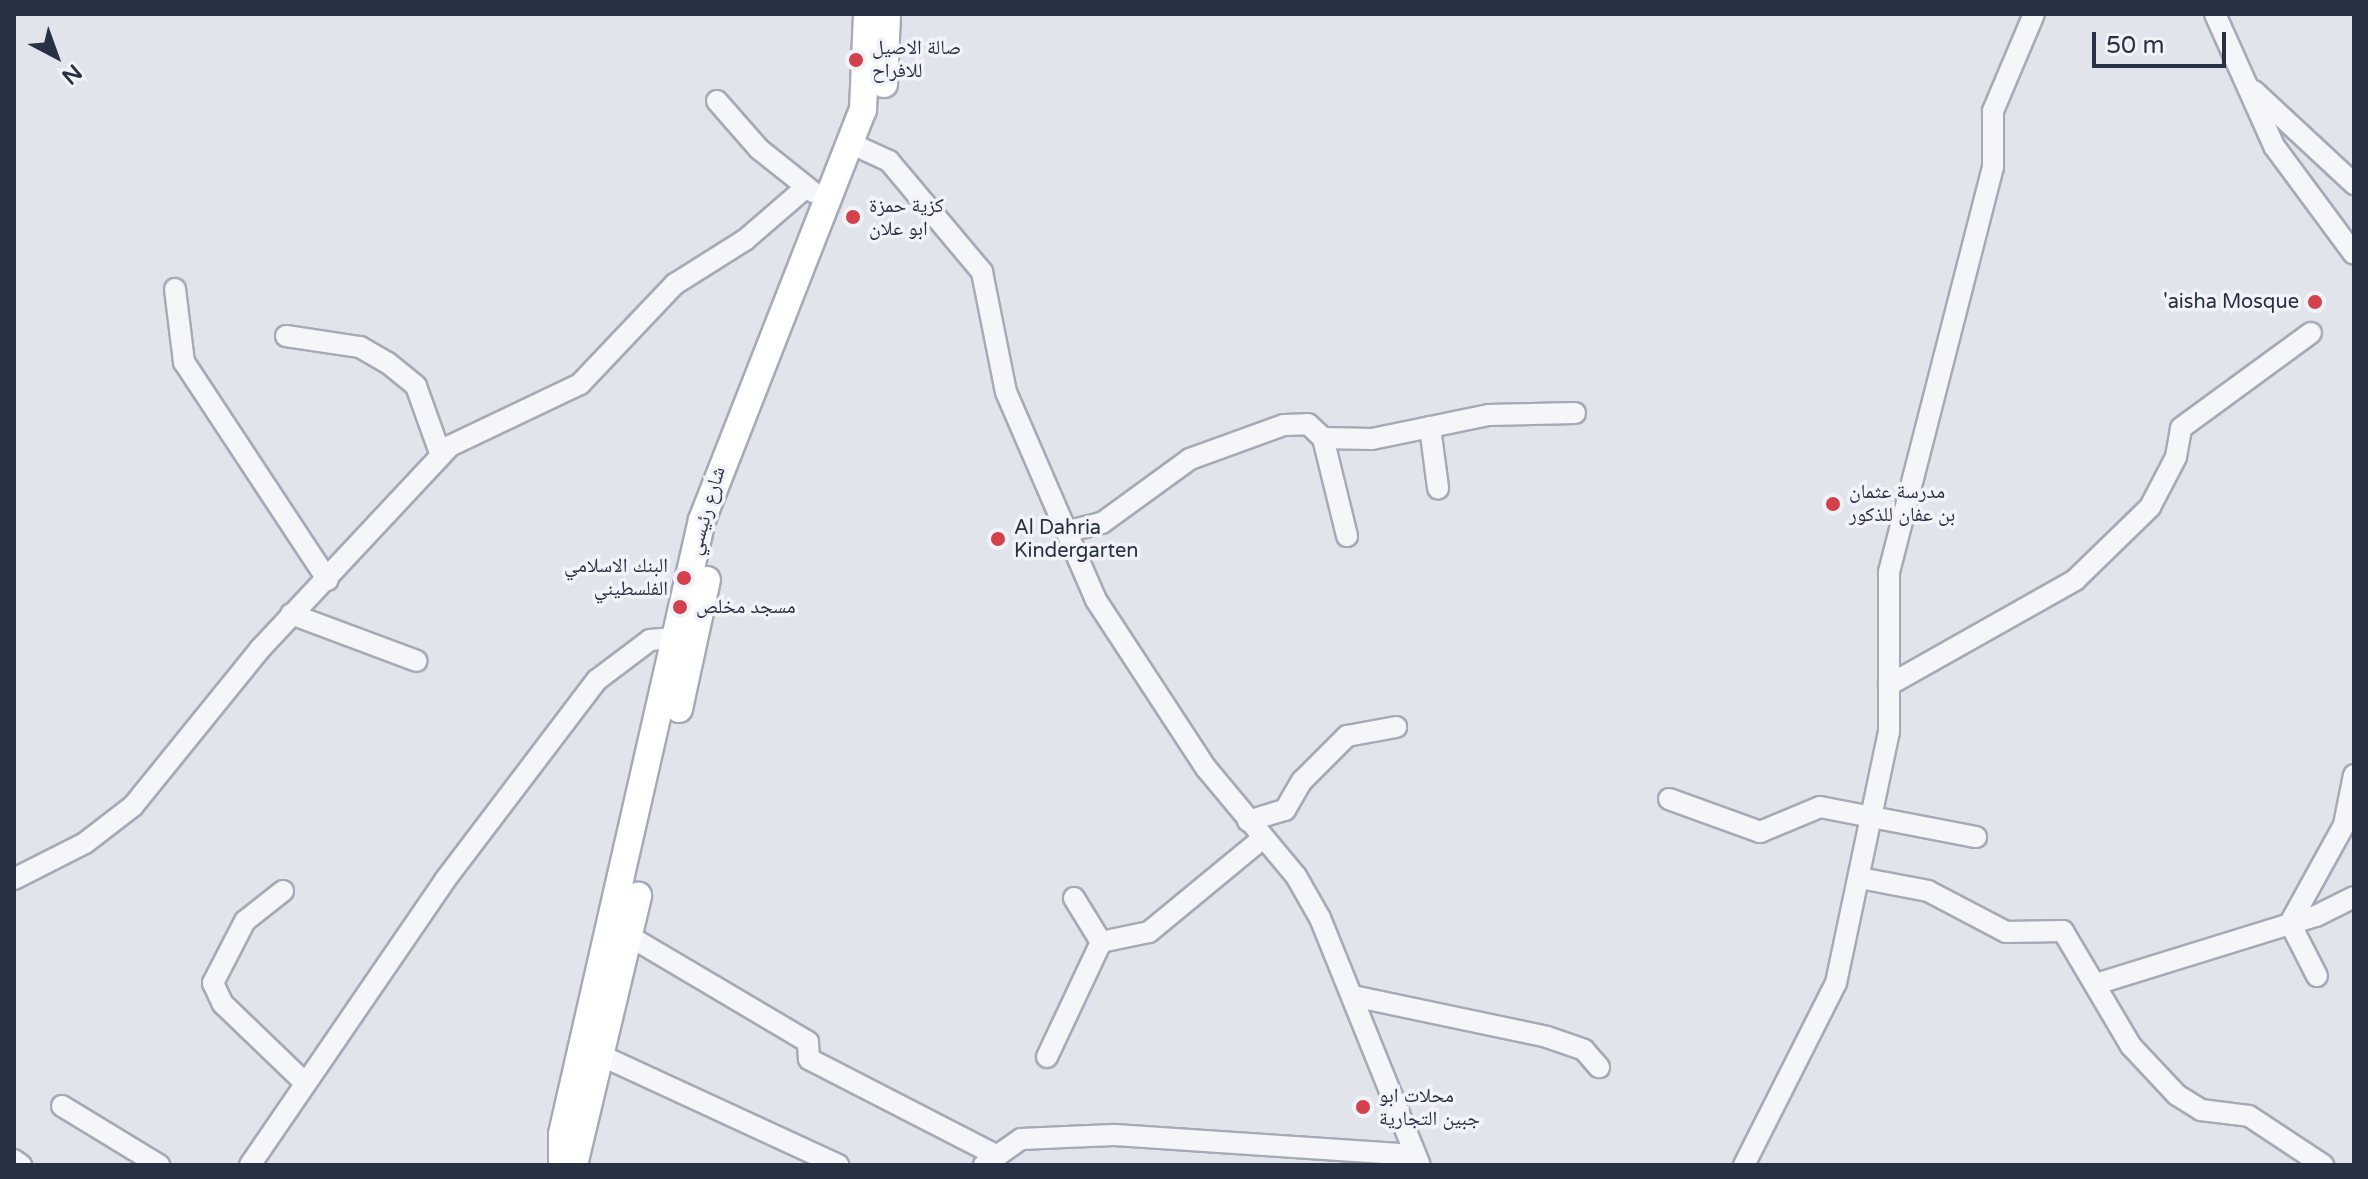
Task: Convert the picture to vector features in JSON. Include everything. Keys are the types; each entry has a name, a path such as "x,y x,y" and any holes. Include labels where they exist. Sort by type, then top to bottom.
{"main road":[{"name":"شارع رئيسي","path":"858,144 870,73 867,14"},
{"name":"شارع رئيسي","path":"574,1165 592,1050 728,440 837,195 885,78 887,14"},
{"name":"شارع رئيسي","path":"562,1165 562,1134 629,936 686,637"}],"street":[{"path":"1744,1165 1836,983 1889,732 1889,572 1993,167 1993,111 2034,14"},
{"path":"2215,14 2251,88 2274,146 2354,254"},
{"path":"2251,88 2354,184"},
{"path":"717,101 804,189 837,195"},
{"path":"629,936 808,1042 809,1059 989,1160 1021,1139 1114,1135 1418,1160 1320,918 1128,656 1003,384 982,272 889,161 858,144"},
{"path":"14,879 85,843 133,806 291,614 328,580 441,456 580,384 675,284 745,240 804,189"},
{"path":"175,289 184,362 328,580"},
{"path":"1889,685 2075,580 2150,507 2176,457 2181,428 2311,333"},
{"path":"286,336 360,347 388,363 416,386 441,456"},
{"path":"1323,438 1430,427 1489,415 1575,413"},
{"path":"1069,531 1102,523 1190,459 1236,442 1308,424 1323,438 1347,536"},
{"path":"1430,427 1438,488"},
{"path":"291,614 417,661"},
{"path":"250,1165 304,1082 597,680 650,640 686,637"},
{"path":"1248,821 1285,810 1347,736 1396,727"},
{"path":"2290,923 2344,825 2354,775"},
{"path":"1669,799 1703,805 1760,832 1800,811 1873,813 1976,837"},
{"path":"1101,942 1149,932 1263,838"},
{"path":"1860,878 1928,891 2006,932 2058,929 2096,984 2131,1046 2182,1100 2201,1110 2249,1116 2323,1165"},
{"path":"283,891 245,921 213,983 223,1004 304,1082"},
{"path":"2096,984 2290,923 2354,897"},
{"path":"1074,898 1101,942"},
{"path":"2290,923 2317,976"},
{"path":"1047,1057 1101,942"},
{"path":"1353,996 1547,1037 1584,1050 1599,1067"},
{"path":"592,1050 838,1165"},
{"path":"62,1106 159,1165"},
{"path":"14,1160 21,1165"}],"place":[{"name":"صالة الاصيل للافراح","path":"856,60"},
{"name":"كزية حمزة ابو علان","path":"853,217"},
{"name":"'aisha Mosque","path":"2315,302"},
{"name":"مدرسة عثمان بن عفان للذكور","path":"1833,504"},
{"name":"Al Dahria Kindergarten","path":"998,539"},
{"name":"البنك الاسلامي الفلسطيني","path":"684,578"},
{"name":"مسجد مخلص","path":"680,607"},
{"name":"محلات ابو جبين التجارية","path":"1363,1107"}]}
